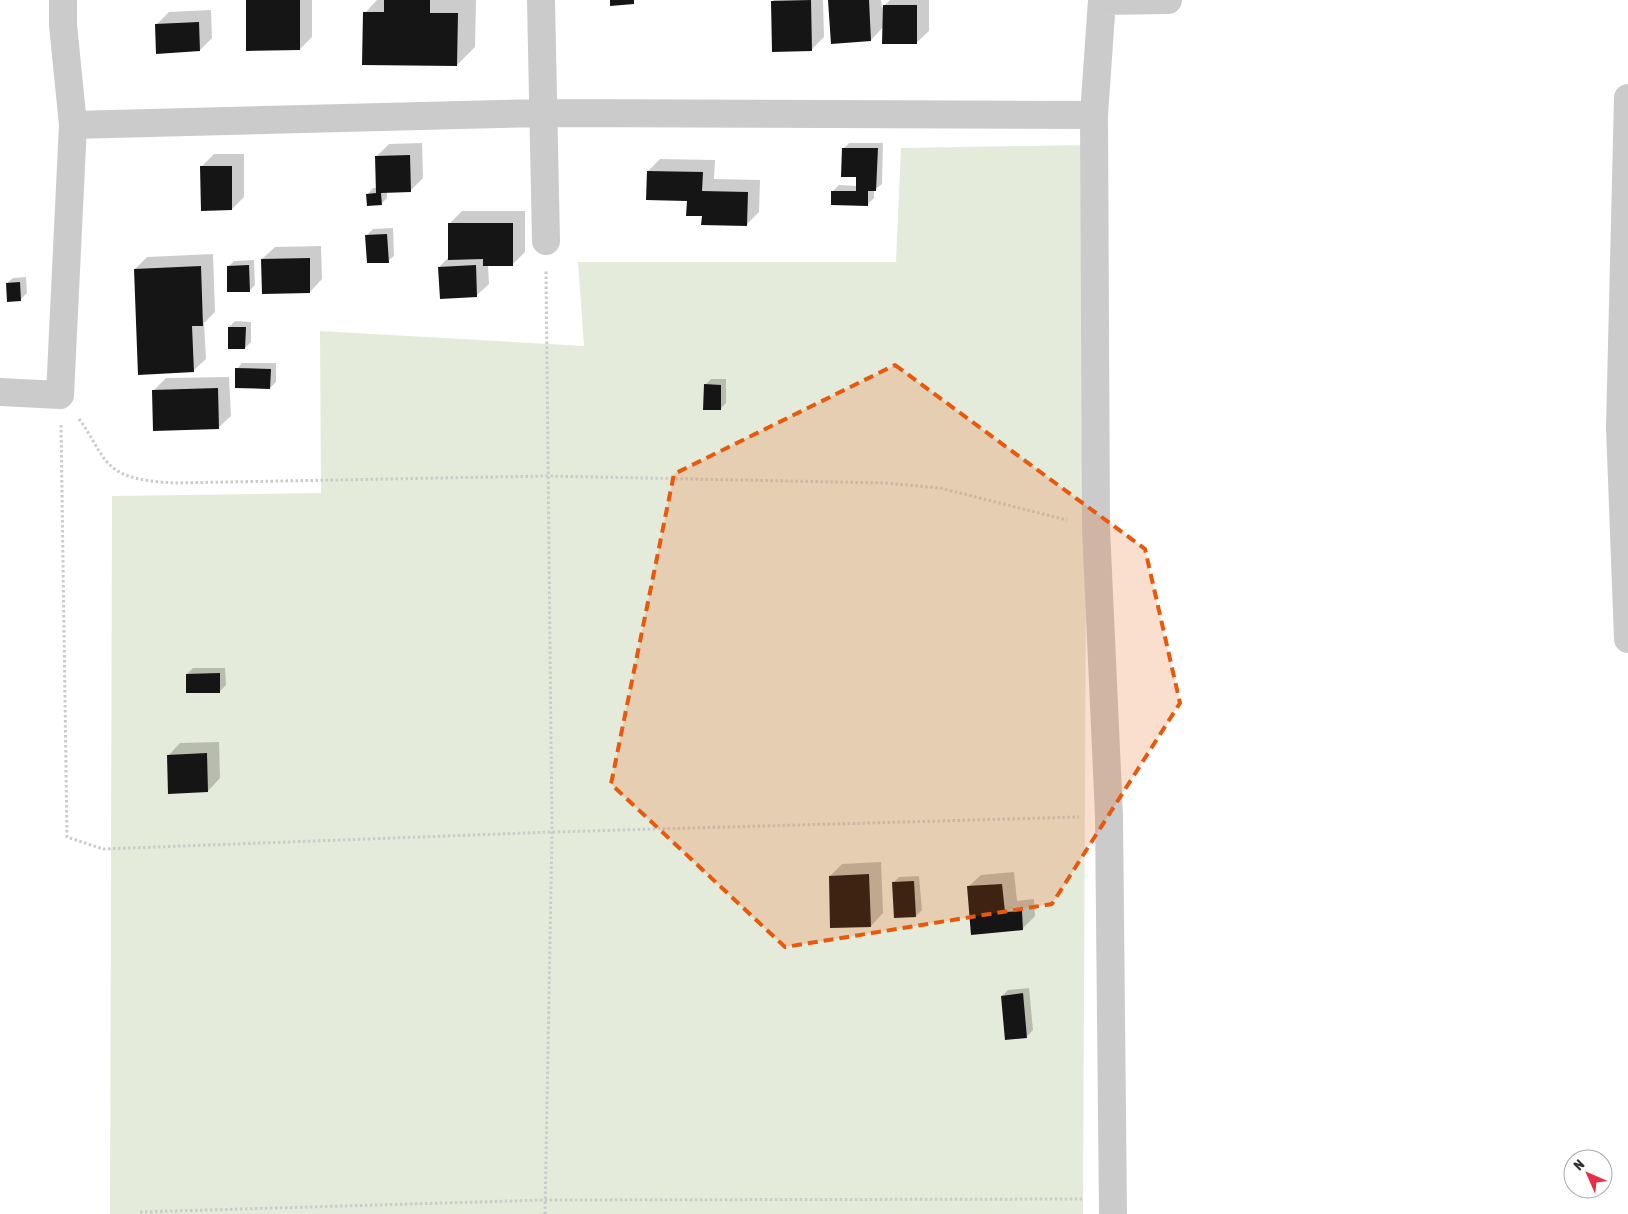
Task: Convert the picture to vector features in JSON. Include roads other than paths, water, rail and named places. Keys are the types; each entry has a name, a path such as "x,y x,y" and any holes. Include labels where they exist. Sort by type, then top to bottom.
{"street":[{"path":"0,392 60,395 73,125 63,25 63,0"},
{"path":"541,0 546,241"},
{"path":"1113,1206 1109,816 1096,528 1094,115 1102,1 1168,0"},
{"path":"1628,98 1620,427 1628,639"},
{"path":"73,125 542,113 1094,115"}]}
